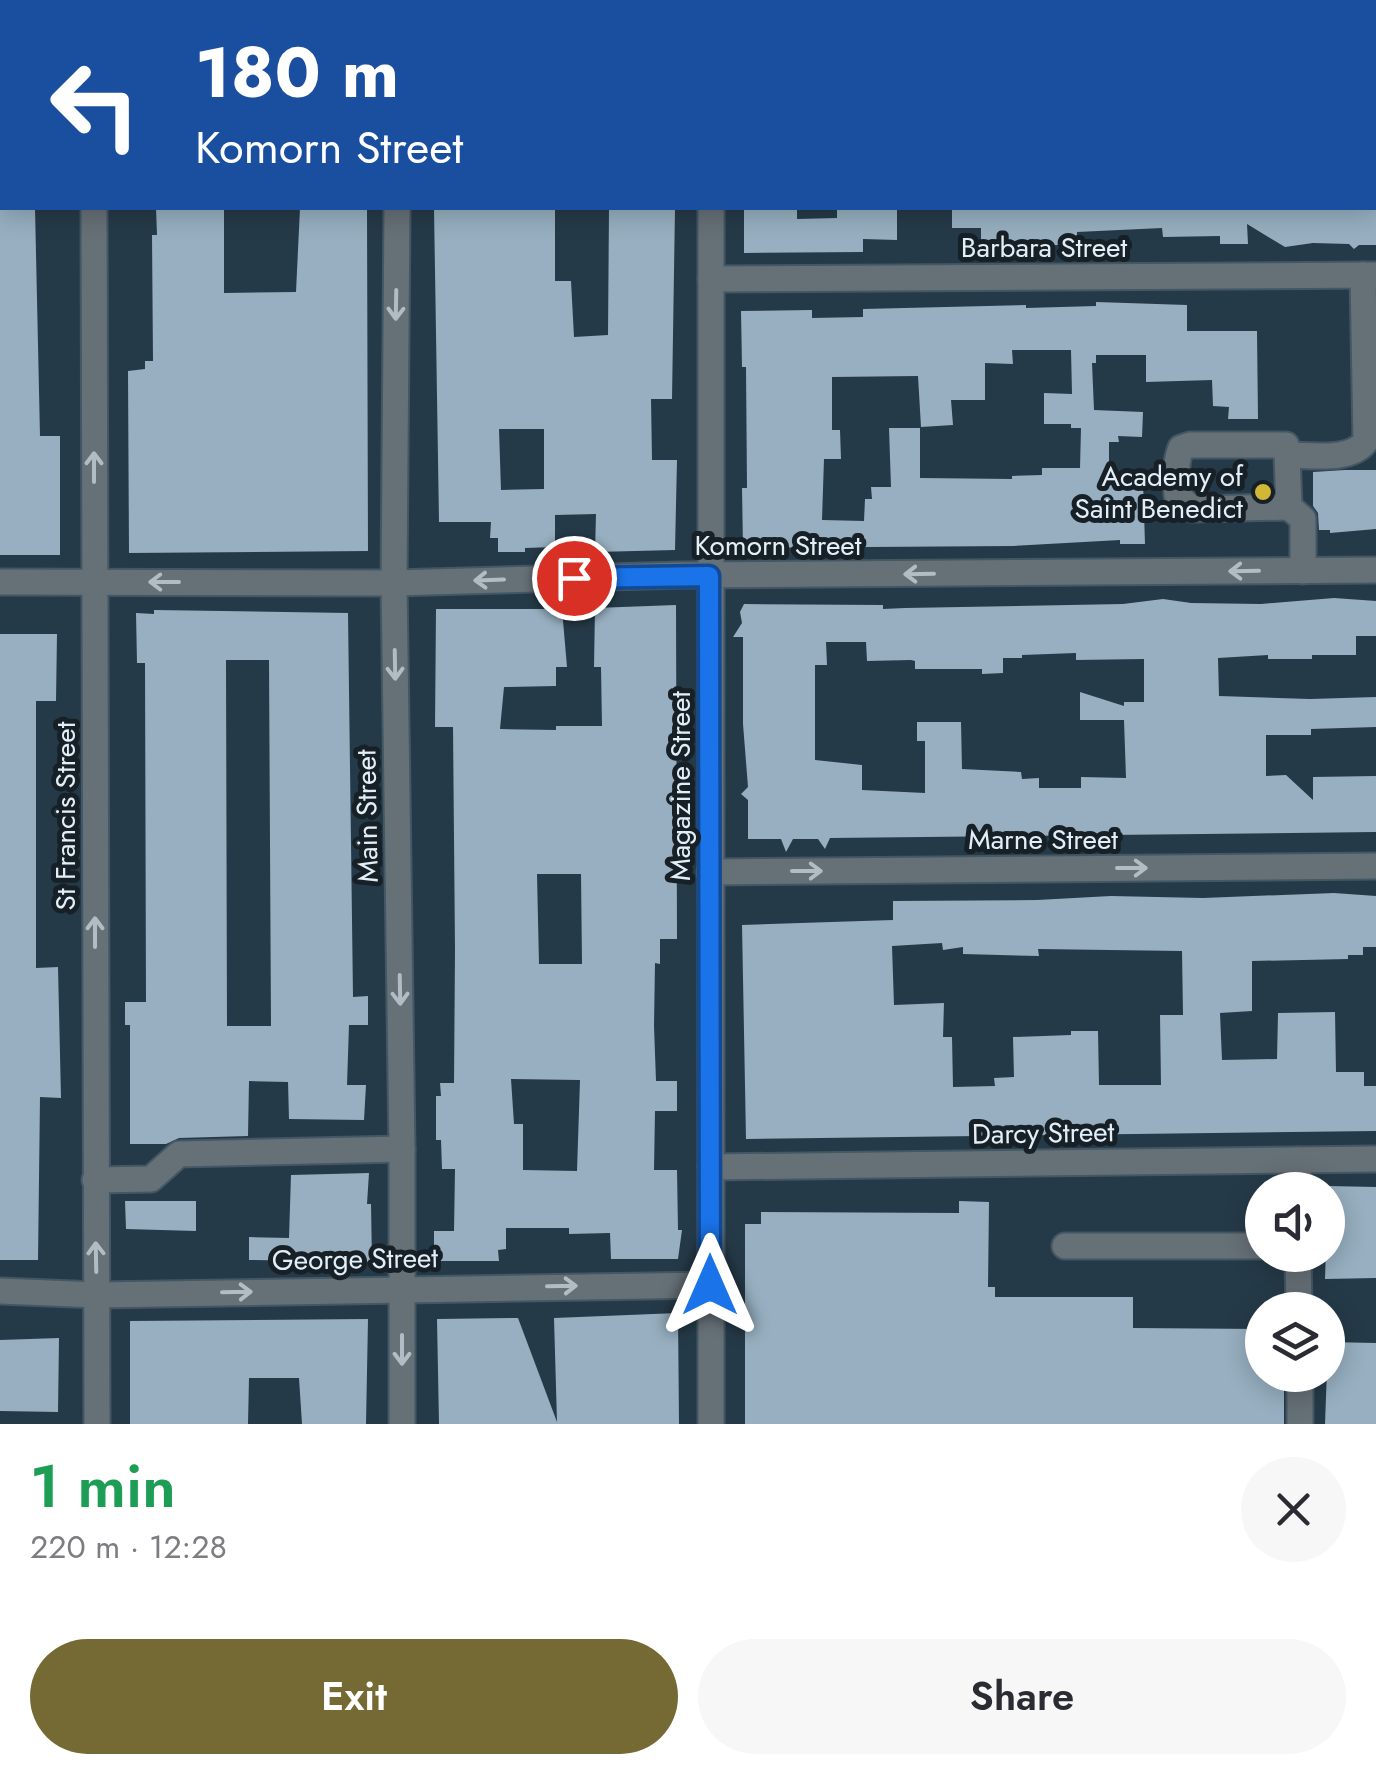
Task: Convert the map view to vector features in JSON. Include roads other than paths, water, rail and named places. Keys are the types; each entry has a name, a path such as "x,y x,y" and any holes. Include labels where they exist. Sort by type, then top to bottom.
{"street":[{"name":"St Francis Street","path":"94,210 97,1424"},
{"name":"Main Street","path":"397,210 394,583 402,1424"},
{"name":"Magazine Street","path":"711,210 711,1424"},
{"name":"Barbara Street","path":"712,280 1369,275"},
{"path":"1287,455 1350,454 1360,450 1366,441 1369,275"},
{"path":"1288,508 1286,444 1181,448 1177,457 1177,495 1192,509 1288,508 1302,519 1303,571"},
{"name":"Komorn Street","path":"0,582 394,583 1376,570"},
{"name":"Marne Street","path":"710,872 1376,866"},
{"path":"95,1180 152,1179 179,1154 402,1149"},
{"name":"Darcy Street","path":"711,1167 1376,1159"},
{"path":"1298,1160 1298,1172"},
{"path":"1065,1246 1245,1246"},
{"name":"George Street","path":"0,1291 97,1295 710,1285"},
{"path":"1300,1392 1300,1424"}],"place":[{"name":"Academy of Saint Benedict","path":"1263,492"}]}
